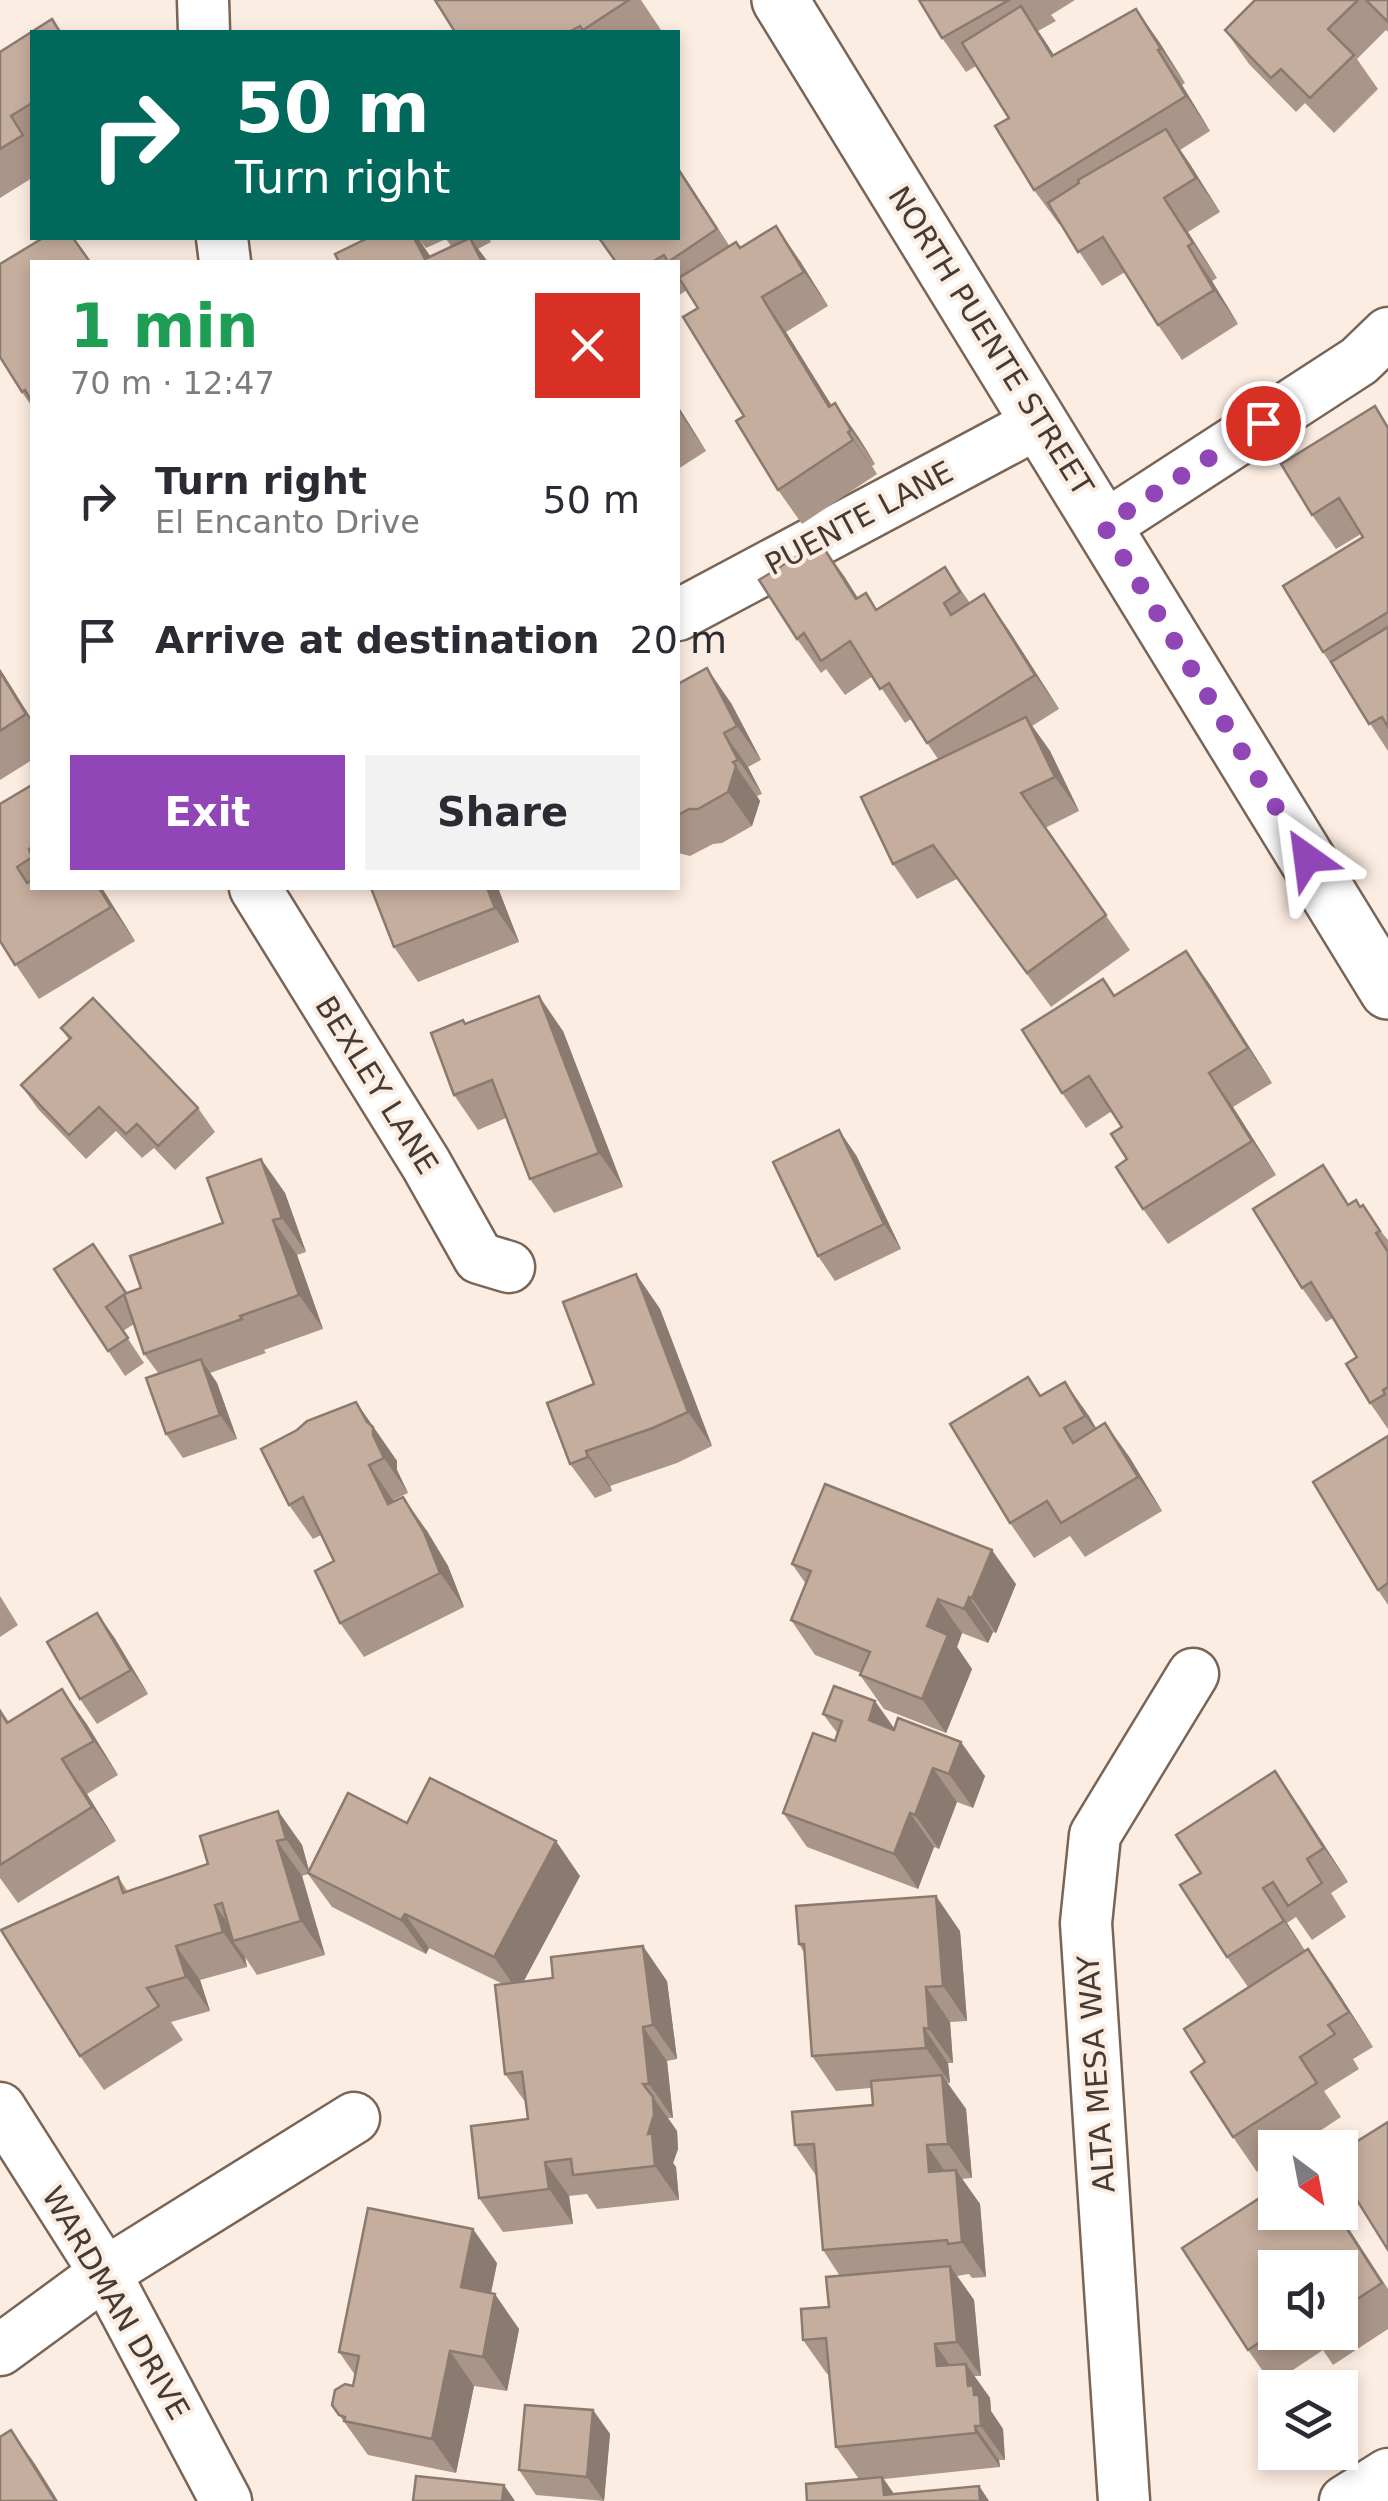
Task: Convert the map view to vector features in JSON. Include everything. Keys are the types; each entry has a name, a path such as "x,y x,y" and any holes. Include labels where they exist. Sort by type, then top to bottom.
{"street":[{"path":"203,0 204,30"},
{"name":"NORTH PUENTE STREET","path":"780,0 1388,990"},
{"path":"1104,526 1358,361 1388,333"},
{"name":"PUENTE LANE","path":"680,614 1040,422"},
{"name":"BEXLEY LANE","path":"256,890 480,1258 509,1267"},
{"name":"ALTA MESA WAY","path":"1124,2501 1086,1923 1095,1835 1193,1674"},
{"name":"WARDMAN DRIVE","path":"0,2108 105,2273 226,2501"},
{"path":"0,2350 105,2273 354,2118"},
{"path":"1345,2501 1388,2474"}],"building":[{"path":"435,0 629,0 583,30 580,26 573,30 454,30"},
{"path":"919,0 1009,0 942,38"},
{"path":"1255,0 1358,0 1328,29 1354,55 1310,98 1281,69 1271,78 1225,30"},
{"path":"1366,0 1388,0 1388,22"},
{"path":"1021,6 1052,56 1136,9 1186,96 1034,190 995,126 1009,118 962,43"},
{"path":"52,19 59,30 35,30"},
{"path":"30,33 30,104 11,116 23,135 0,149 0,52"},
{"path":"1166,129 1196,178 1164,198 1193,243 1188,246 1214,290 1158,325 1103,237 1078,252 1048,203 1078,180"},
{"path":"680,172 717,229 671,260 664,255 655,260 615,260 600,240 680,240"},
{"path":"776,226 804,272 762,297 829,407 835,403 853,440 778,490 736,421 744,416 683,317 698,308 680,277 736,242 740,248"},
{"path":"40,240 74,240 89,260 30,260 30,399 0,357 0,264"},
{"path":"364,240 415,240 425,259 471,240 481,260 338,260 335,254"},
{"path":"1375,406 1388,428 1388,612 1323,652 1283,586 1363,537 1339,498 1312,515 1281,464"},
{"path":"820,542 856,599 866,593 876,610 945,567 960,592 944,603 951,615 984,594 1035,675 927,743 889,683 880,689 850,641 821,661 804,633 797,639 759,580"},
{"path":"1388,627 1388,727 1382,717 1369,724 1331,662"},
{"path":"707,668 737,726 724,733 738,760 733,762 736,766 728,792 698,809 680,814 680,683"},
{"path":"0,672 26,714 0,731"},
{"path":"1026,717 1055,777 1021,793 1106,915 1027,973 933,845 893,864 861,797"},
{"path":"30,786 30,858 17,867 27,883 30,881 30,890 100,890 111,907 15,965 0,941 0,804"},
{"path":"372,890 488,890 495,908 394,947"},
{"path":"1186,951 1248,1048 1209,1073 1252,1141 1143,1209 1116,1167 1127,1159 1111,1134 1122,1127 1089,1076 1062,1093 1022,1030 1103,979 1114,996"},
{"path":"539,996 599,1153 530,1179 492,1080 454,1095 431,1033"},
{"path":"93,998 198,1108 158,1146 137,1124 126,1134 99,1107 69,1135 21,1085 71,1038 61,1028"},
{"path":"839,1130 884,1224 818,1256 773,1162"},
{"path":"261,1159 282,1218 273,1220 299,1295 144,1354 124,1294 141,1288 130,1256 223,1223 207,1178"},
{"path":"1323,1165 1348,1205 1356,1200 1360,1207 1363,1205 1388,1252 1388,1387 1383,1390 1385,1394 1370,1403 1346,1364 1357,1357 1311,1282 1302,1288 1253,1209"},
{"path":"93,1244 126,1293 106,1307 128,1338 108,1351 54,1269"},
{"path":"636,1274 688,1412 586,1451 588,1457 570,1464 547,1403 594,1384 563,1302"},
{"path":"201,1359 220,1415 166,1434 146,1378"},
{"path":"1028,1377 1040,1396 1065,1382 1085,1416 1064,1428 1073,1443 1105,1423 1138,1477 1061,1523 1047,1501 1010,1523 950,1424"},
{"path":"356,1402 373,1427 384,1458 369,1465 388,1504 403,1497 424,1532 440,1573 340,1623 315,1571 334,1561 303,1497 289,1505 261,1449 307,1421"},
{"path":"1388,1436 1388,1583 1378,1590 1313,1482"},
{"path":"825,1484 992,1550 964,1609 938,1599 927,1626 948,1635 922,1699 860,1675 870,1652 791,1620 811,1571 792,1564"},
{"path":"97,1613 131,1670 80,1699 47,1642"},
{"path":"834,1686 875,1701 869,1720 894,1730 898,1718 961,1742 949,1774 933,1768 915,1815 910,1813 894,1854 783,1813 813,1733 835,1741 842,1721 823,1714"},
{"path":"62,1689 94,1741 62,1759 92,1807 0,1865 0,1711 7,1723"},
{"path":"1275,1771 1324,1848 1307,1859 1322,1883 1288,1906 1273,1882 1263,1888 1284,1921 1227,1957 1180,1885 1201,1873 1176,1835"},
{"path":"430,1778 556,1841 494,1957 405,1914 401,1920 308,1873 348,1793 407,1823"},
{"path":"278,1811 286,1839 277,1841 301,1921 233,1941 222,1903 215,1905 223,1932 176,1946 186,1977 147,1988 159,2006 80,2056 1,1930 118,1877 123,1893 208,1864 200,1836"},
{"path":"936,1896 943,1986 926,1987 926,2048 812,2056 804,1944 799,1944 796,1906"},
{"path":"643,1946 653,2025 643,2027 649,2084 643,2084 653,2097 654,2115 648,2134 652,2133 655,2166 573,2175 571,2159 545,2162 549,2189 479,2198 471,2126 528,2119 522,2072 505,2074 495,1985 553,1978 551,1957"},
{"path":"1308,1949 1349,2012 1328,2025 1335,2034 1300,2057 1317,2083 1233,2137 1191,2072 1205,2062 1184,2029"},
{"path":"942,2075 948,2144 927,2145 929,2172 956,2170 962,2242 823,2250 814,2144 795,2145 792,2112 873,2105 871,2081"},
{"path":"1388,2122 1388,2250 1358,2202 1358,2141"},
{"path":"1258,2199 1258,2230 1348,2230 1382,2283 1358,2298 1358,2250 1258,2250 1258,2343 1248,2350 1182,2248"},
{"path":"368,2208 473,2229 461,2287 495,2294 483,2357 450,2351 432,2439 344,2421 345,2417 332,2405 335,2390 345,2384 353,2386 359,2356 339,2352"},
{"path":"950,2266 957,2342 935,2344 937,2366 966,2364 968,2386 973,2385 974,2395 979,2395 981,2426 975,2426 976,2433 836,2447 826,2338 803,2340 801,2309 829,2307 826,2277"},
{"path":"525,2405 593,2410 587,2477 519,2470"},
{"path":"11,2430 55,2500 0,2501 0,2437"},
{"path":"416,2476 504,2485 502,2501 413,2501"},
{"path":"882,2477 884,2495 979,2486 980,2501 807,2501 806,2484"}],"route":[{"path":"1263,423 1104,526 1307,858"}]}
